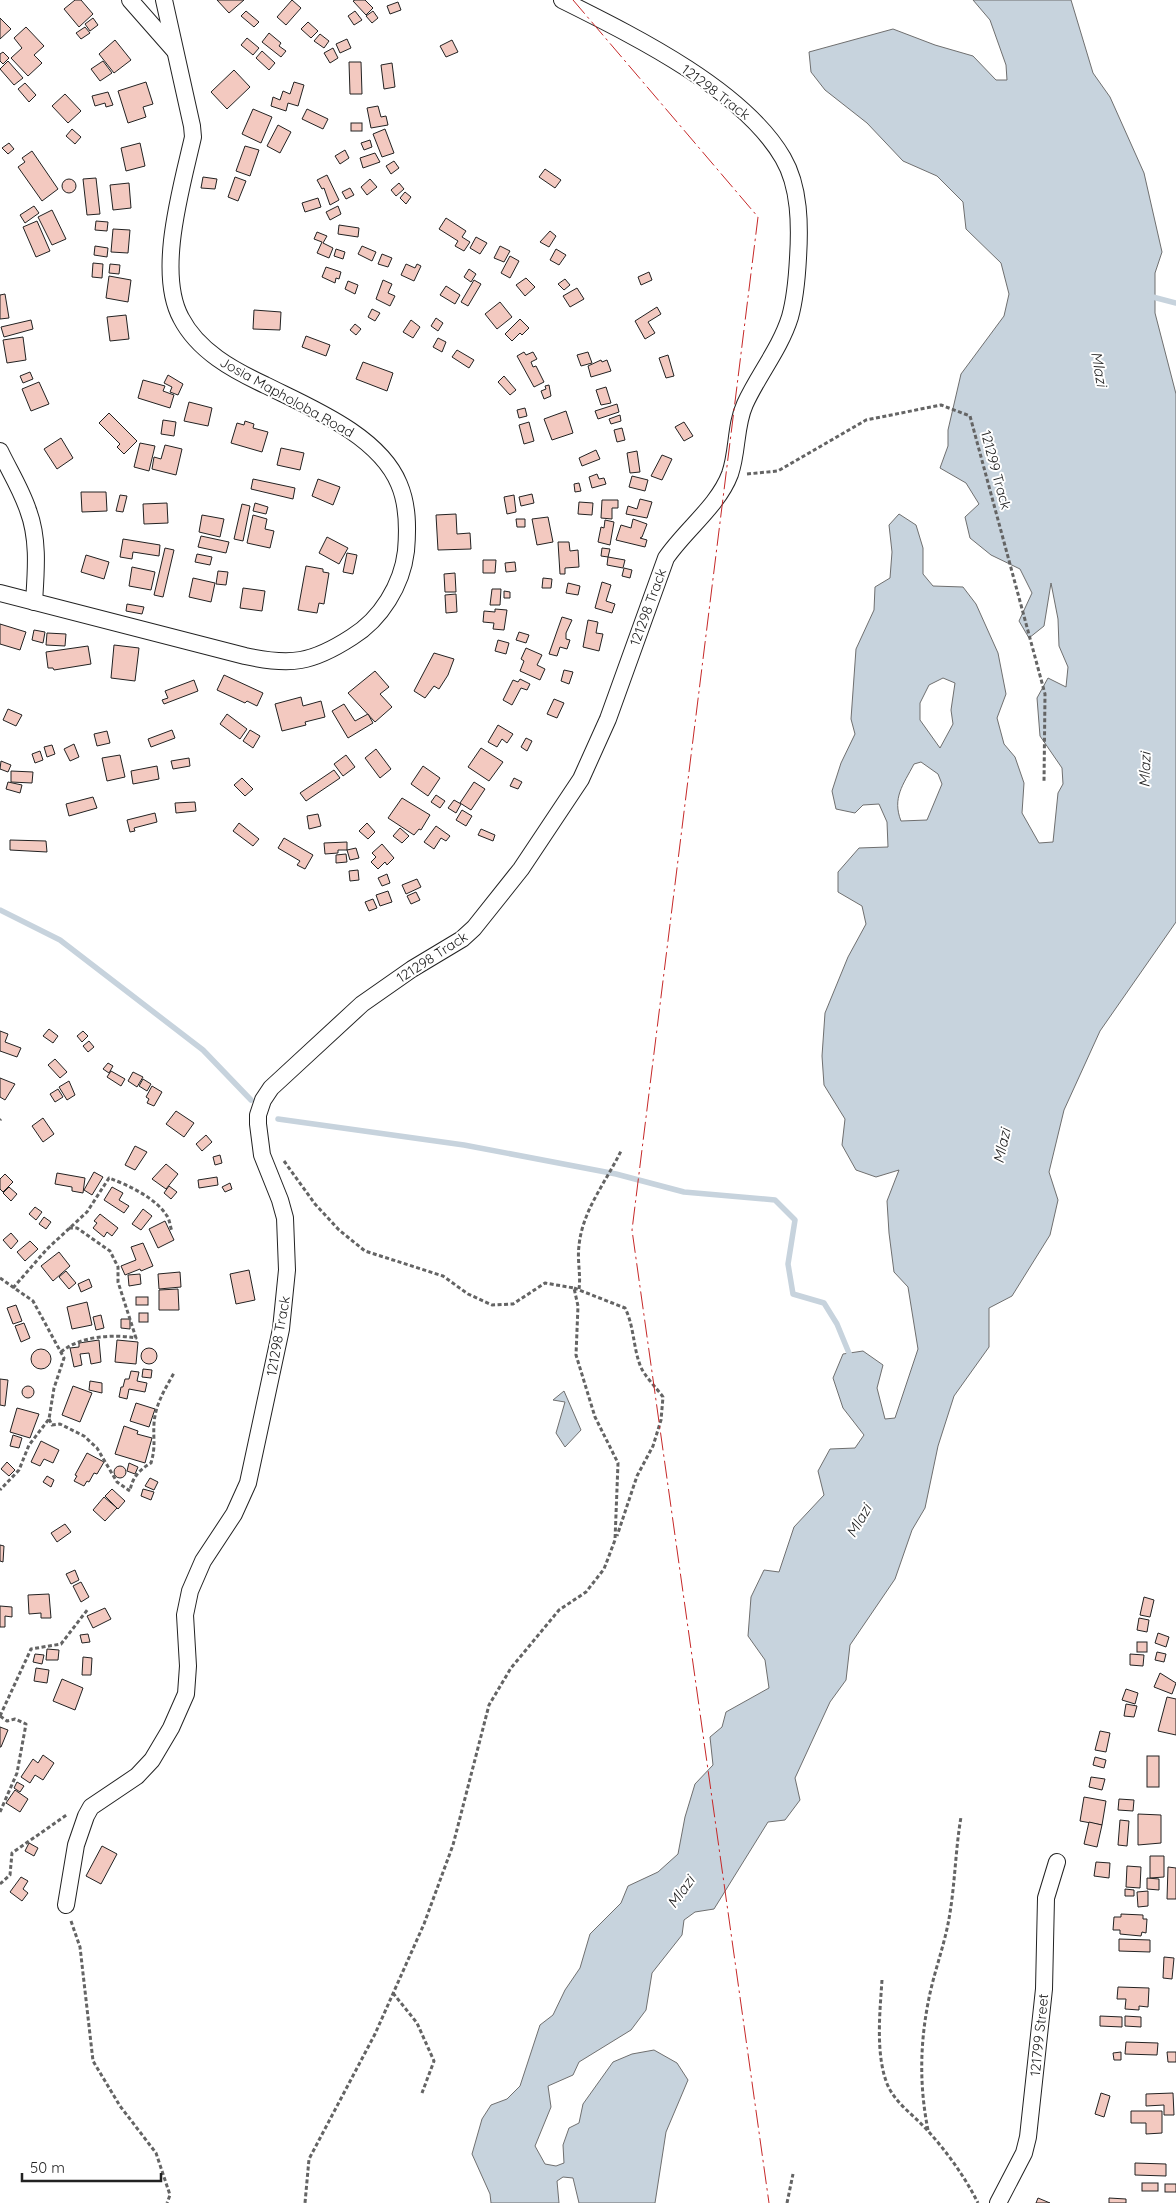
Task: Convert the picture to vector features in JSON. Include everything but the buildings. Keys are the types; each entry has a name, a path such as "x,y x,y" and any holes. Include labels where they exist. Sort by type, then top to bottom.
{"street":[{"name":"Josia Mapholoba Road","path":"0,593 245,656 278,662 296,662 323,653 363,630 381,610 398,585 404,566 407,514 402,493 393,472 376,452 356,435 329,418 228,366 202,346 180,318 172,291 170,254 178,202 192,137 189,104 175,52 130,0"},
{"path":"164,0 175,52"},
{"name":"121298 Track","path":"66,1905 76,1845 91,1807 137,1776 152,1760 171,1728 186,1694 188,1666 185,1615 190,1591 203,1561 234,1514 248,1483 281,1329 287,1270 285,1218 262,1155 258,1116 263,1100 278,1081 362,1004 412,968 462,938 474,928 521,869 581,779 608,719 666,558 677,542 714,500 729,476 736,452 740,416 784,332 790,316 797,277 800,224 792,184 784,159 767,135 747,113 716,89 615,26 562,0"},
{"path":"0,451 23,497 32,524 36,560 34,602"},
{"name":"121799 Street","path":"998,2203 1024,2153 1028,2137 1044,1988 1046,1898 1057,1862"}],"path":[{"name":"121299 Track","path":"729,476 778,471 866,420 941,405 970,416 1044,694 1044,782"},
{"path":"579,1289 579,1245 590,1206 621,1151"},
{"path":"281,1156 315,1204 338,1230 364,1250 443,1276 468,1294 492,1305 513,1304 545,1283 579,1289 625,1308 631,1321 633,1338 641,1367 663,1397 661,1420 653,1446 637,1476 604,1569 586,1592 559,1610 511,1668 489,1705 453,1845 424,1924 375,2034 309,2159 305,2203"},
{"path":"13,1288 67,1228 88,1212 108,1178 134,1188 158,1206 168,1216 172,1231"},
{"path":"61,1352 71,1344 99,1338 119,1335 136,1338 118,1282 118,1267 110,1251 77,1228 67,1228"},
{"path":"0,1278 33,1301 64,1358 54,1388 49,1419 29,1446 19,1470 0,1490"},
{"path":"574,1288 578,1306 576,1355 595,1417 618,1463 615,1540"},
{"path":"49,1419 52,1425 60,1424 84,1436 97,1448 117,1482 130,1491 132,1481 143,1468 151,1463 156,1448 156,1415 161,1396 174,1373"},
{"path":"0,1812 17,1773 26,1724 15,1719 7,1721 0,1716 31,1649 61,1644 88,1609"},
{"path":"0,1884 10,1875 12,1853 74,1810"},
{"path":"928,2130 922,2090 923,2033 929,1996 949,1921 961,1818"},
{"path":"66,1905 80,1947 93,2061 120,2106 156,2153 170,2195 167,2203"},
{"path":"882,1980 879,2034 888,2085 898,2103 928,2130 953,2163 978,2203"},
{"path":"393,1994 417,2023 434,2061 422,2093"},
{"path":"787,2203 792,2174"}],"water":[{"name":"Mlazi","path":"973,0 1071,0 1093,73 1110,97 1144,173 1162,252 1155,273 1155,313 1176,394 1176,922 1100,1031 1064,1110 1049,1172 1058,1200 1050,1235 1012,1296 989,1308 989,1347 954,1396 938,1446 925,1508 912,1530 895,1579 850,1645 846,1680 830,1702 795,1778 800,1800 785,1820 768,1822 714,1909 695,1912 684,1920 682,1935 652,1973 646,2010 631,2030 579,2062 573,2075 548,2086 551,2107 535,2146 545,2164 556,2166 564,2163 563,2145 569,2128 579,2123 583,2104 613,2062 632,2054 654,2050 677,2063 688,2080 666,2132 655,2203 579,2203 573,2178 563,2177 557,2181 559,2203 491,2203 490,2194 472,2154 482,2119 491,2105 507,2099 520,2086 540,2025 553,2015 565,1990 580,1968 590,1934 621,1903 628,1886 658,1872 678,1854 685,1817 695,1784 713,1765 710,1737 722,1727 726,1712 769,1688 765,1660 748,1636 751,1597 764,1570 779,1572 794,1527 824,1495 818,1471 830,1449 855,1448 864,1435 843,1408 833,1378 843,1354 863,1351 883,1365 877,1388 885,1419 895,1418 918,1349 908,1287 894,1272 889,1233 887,1201 899,1170 876,1177 856,1170 842,1145 845,1119 824,1085 822,1056 825,1013 848,957 866,924 862,906 838,892 838,872 859,848 888,847 887,822 879,804 863,805 855,813 836,809 832,791 841,763 855,734 851,719 856,649 874,610 875,587 890,578 892,552 889,525 899,514 916,525 923,548 923,574 933,586 963,587 976,604 998,653 1006,694 997,718 1004,744 1015,757 1024,783 1022,813 1039,843 1053,842 1058,793 1063,784 1062,768 1040,736 1037,698 1048,678 1066,687 1068,667 1059,646 1058,619 1051,583 1044,626 1029,638 1019,621 1032,593 1020,569 991,555 970,538 965,517 979,504 966,483 940,468 948,446 948,430 961,374 1004,316 1009,294 1001,263 966,229 963,202 937,176 903,161 867,123 825,90 811,72 809,52 893,29 935,45 973,56 996,80 1007,80 1006,65 990,20","holes":["943,678 955,683 951,710 953,724 940,748 920,720 920,703 929,685","921,762 938,774 942,784 927,820 901,821 898,805 900,792 914,764"]},
{"path":"564,1391 581,1430 565,1447 556,1433 565,1402 553,1400"}],"waterway":[{"path":"1149,296 1176,303"},
{"path":"0,910 60,940 203,1050 251,1100"},
{"path":"278,1119 464,1145 616,1174 684,1192 775,1200 795,1220 788,1264 793,1294 824,1303 837,1324 851,1358"}],"power":[{"path":"573,0 758,217 632,1230 769,2203"}]}
